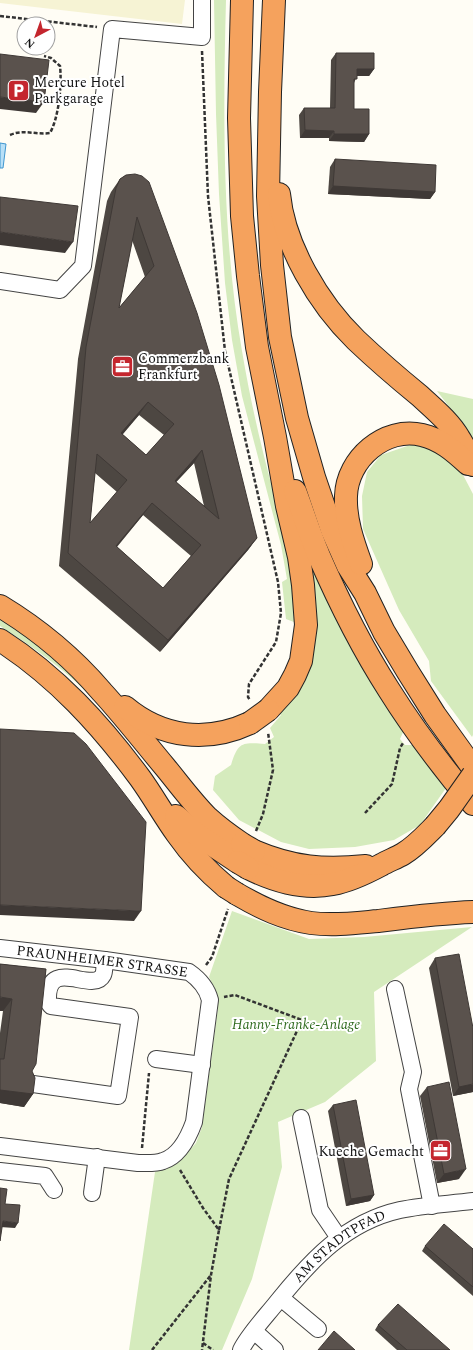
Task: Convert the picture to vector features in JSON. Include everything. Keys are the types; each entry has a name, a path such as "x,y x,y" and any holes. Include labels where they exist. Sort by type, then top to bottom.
{"highway":[{"path":"0,606 34,628 55,645 90,678 136,716 151,725 182,734 200,735 229,732 259,717 288,688 296,674 301,661 306,625 303,585 299,557 287,506 257,347 242,216 239,118 242,0"},
{"path":"274,0 268,196 272,265 280,337 298,418 314,477 332,530 348,566 365,593 384,632 408,672 435,715 473,768"},
{"path":"270,92 280,199 284,220 300,261 311,283 326,306 356,340 439,413 459,437 473,465"},
{"path":"365,593 362,566 350,531 346,512 346,494 353,468 359,460 368,450 382,441 407,433 421,434 435,439 457,454 473,468"},
{"path":"275,437 318,554 361,642 388,690 414,728 473,804"},
{"path":"0,640 32,661 67,692 102,730 140,779 178,835 231,896 292,920 312,923 360,923 449,913 473,912"},
{"path":"90,678 208,818 247,852"},
{"path":"140,779 176,817 196,834 247,852 293,865 318,868 343,868 387,862 404,854 421,841 435,826 473,775"}],"street":[{"path":"0,281 60,290 83,266 112,29 202,37 202,0"},
{"name":"PRAUNHEIMER STRASSE","path":"0,948 105,960 188,972 197,978 208,993 210,1000"},
{"path":"33,1084 118,1096 130,1017 51,1006 48,1002 49,988 57,979 69,977 89,982 100,979 103,976 105,960"},
{"path":"395,990 412,1072 409,1089 432,1206"},
{"path":"0,1146 138,1163 164,1161 172,1156 189,1135 194,1122 210,1000"},
{"path":"156,1059 202,1065"},
{"path":"301,1118 320,1210 339,1238"},
{"path":"92,1193 97,1157"},
{"path":"0,1171 45,1176 54,1190"},
{"name":"AM STADTPFAD","path":"241,1350 254,1331 318,1255 339,1238 364,1222 399,1211 473,1201"},
{"path":"281,1298 318,1330"},
{"path":"254,1331 275,1350"}],"path":[{"path":"0,16 112,29"},
{"path":"202,37 208,196 225,351 278,582 281,613 276,642 250,684 248,697 259,717 273,770 263,814 247,852"},
{"path":"10,134 18,131 39,134 50,133 55,125 61,78 60,66 51,58 44,56"},
{"path":"365,813 392,784 400,748 414,728"},
{"path":"197,978 212,957 231,896"},
{"path":"202,1350 211,1275 230,1179 302,1020 235,994 210,1000"},
{"path":"142,1152 150,1059 156,1059"},
{"path":"172,1156 203,1208 219,1230"},
{"path":"152,1350 211,1275"},
{"path":"203,1342 213,1350"}],"shaded area":[{"path":"0,0 185,0 182,24 0,3"}],"green space":[{"path":"214,0 226,0 224,87 225,176 227,221 235,308 256,423 292,567 299,624 286,619 282,582 287,579 281,545 242,396 232,340 225,283 219,194"},
{"path":"437,391 473,399 473,440 470,434"},
{"path":"413,444 439,453 462,473 473,494 472,737 431,681 429,661 399,610 363,529 362,496 367,472 381,455"},
{"path":"311,568 315,573 354,651 383,701 404,730 400,739 405,745 413,745 446,788 420,825 394,840 355,847 309,849 281,842 239,820 213,790 215,776 231,765 236,752 242,745 251,743 265,744 274,737 270,728 281,715 278,712 299,681 309,662 316,640 317,628"},
{"path":"0,615 82,681 163,780 106,713 76,682 39,652 0,626"},
{"name":"Hanny-Franke-Anlage","path":"232,911 309,939 364,937 472,927 374,992 376,1061 325,1102 278,1122 282,1167 252,1279 222,1350 129,1350 155,1172 179,1162 196,1143 202,1127 218,1008 216,991 209,977"}],"water":[{"path":"0,143 6,144 3,168 0,168"}],"building":[{"path":"336,53 374,53 374,69 357,69 357,79 354,79 354,109 369,109 369,134 334,134 334,131 305,130 304,108 335,108"},
{"path":"0,54 49,60 44,102 0,97"},
{"path":"335,159 436,165 435,192 333,186"},
{"path":"135,174 142,176 149,182 197,313 219,385 257,538 168,640 68,553 86,347 116,188 120,179 126,175","holes":["137,217 154,266 119,308","148,402 174,424 146,455 121,433","202,450 219,519 175,481","97,454 127,480 90,523","152,503 201,545 163,588 116,546"]},
{"path":"0,197 78,206 73,242 0,232"},
{"path":"0,729 74,733 86,744 146,822 141,911 0,905"},
{"path":"459,954 473,1028 473,1084 459,1087 435,958"},
{"path":"0,964 46,969 36,1064 32,1071 35,1078 33,1094 0,1090 0,1059 4,1059 12,999 0,997"},
{"path":"449,1082 466,1169 444,1174 427,1087"},
{"path":"356,1100 374,1195 351,1199 333,1105"},
{"path":"0,1188 7,1189 5,1204 20,1205 18,1223 3,1221 0,1241"},
{"path":"444,1224 473,1249 473,1287 425,1246"},
{"path":"398,1304 450,1350 407,1350 378,1325"},
{"path":"334,1331 355,1350 318,1350"}],"place":[{"name":"Mercure Hotel Parkgarage","path":"19,90"},
{"name":"Commerzbank Frankfurt","path":"123,366"},
{"name":"Kueche Gemacht","path":"440,1151"}]}
